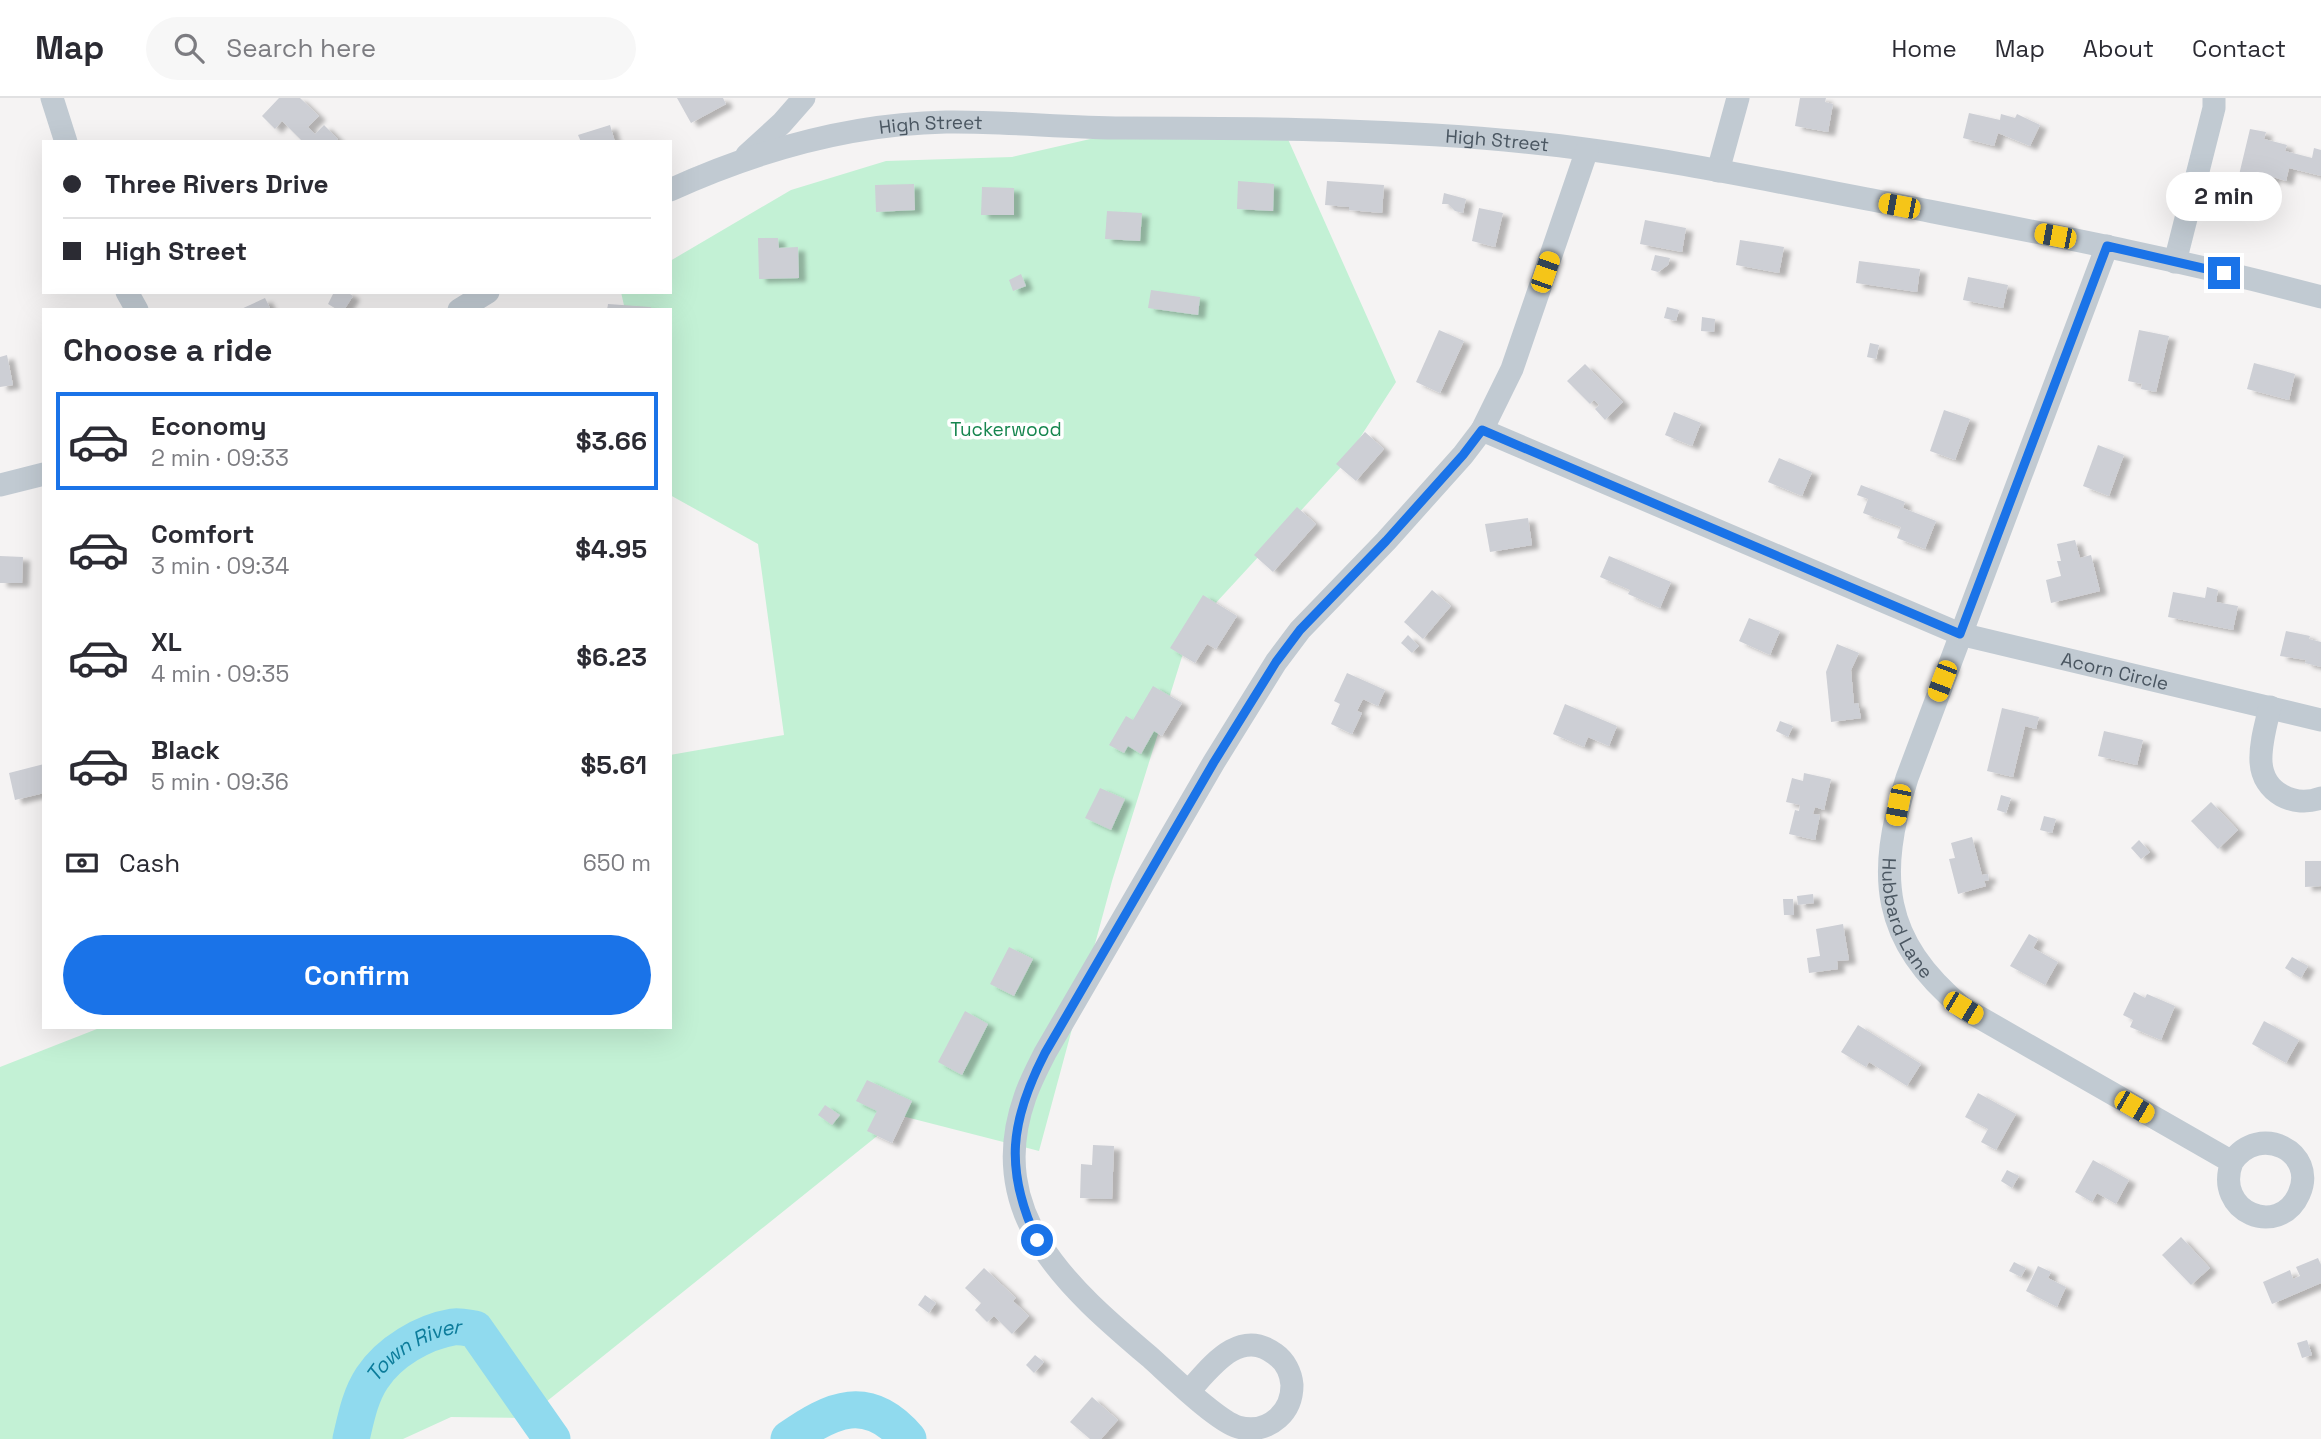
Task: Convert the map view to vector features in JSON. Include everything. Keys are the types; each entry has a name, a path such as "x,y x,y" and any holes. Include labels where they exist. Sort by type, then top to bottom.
{"street":[{"path":"52,98 65,140"},
{"path":"740,162 782,123 804,98"},
{"path":"1718,171 1738,98"},
{"path":"2175,262 2212,120 2214,98"},
{"name":"High Street","path":"672,189 787,145 883,126 947,122 1085,128 1343,130 1476,138 1587,150 1718,171 2107,246 2321,297"},
{"path":"1189,1391 1094,1310 1060,1275 1037,1240 1021,1200 1016,1169 1016,1139 1025,1096 1045,1053 1214,762 1276,662 1300,630 1386,541 1482,430 1512,369 1587,150"},
{"name":"Hubbard Lane","path":"2107,246 1907,778 1892,833 1890,895 1903,938 1928,976 1963,1008 2232,1162"},
{"path":"462,308 485,294"},
{"name":"Acorn Circle","path":"1482,430 1960,634 2321,720"},
{"path":"0,485 42,474"},
{"path":"2270,707 2261,754 2266,779 2277,793 2292,800 2311,801 2321,798"}],"green space":[{"name":"Tuckerwood","path":"1279,119 1396,382 1341,467 1190,631 1112,881 1039,1151 902,1116 526,1418 451,1417 403,1439 0,1439 0,1067 97,1029 672,1029 672,755 784,735 758,544 672,496 672,308 625,308 621,294 672,294 672,260 791,190 886,161 1012,157 1147,126"}],"building":[{"path":"279,98 300,98 319,116 308,127 315,134 324,125 338,139 301,140 282,121 275,129 262,116"},
{"path":"677,98 723,98 726,104 691,123"},
{"path":"1800,98 1826,98 1825,102 1833,104 1828,132 1795,126"},
{"path":"1969,113 2000,120 2001,114 2015,118 2017,114 2040,125 2030,146 1998,133 1994,146 1963,138"},
{"path":"610,125 614,140 580,140 578,135"},
{"path":"2250,129 2266,132 2264,139 2287,145 2285,151 2312,158 2314,148 2321,150 2321,176 2289,168 2286,181 2273,177 2271,183 2239,175"},
{"path":"1238,181 1274,184 1273,211 1237,209"},
{"path":"1327,181 1384,185 1382,213 1325,205"},
{"path":"914,184 915,210 876,212 875,185"},
{"path":"982,187 1014,188 1014,215 981,215"},
{"path":"1444,193 1466,199 1463,213 1455,211 1448,204 1442,204"},
{"path":"1479,208 1503,213 1495,247 1472,241"},
{"path":"1107,211 1142,213 1140,241 1105,239"},
{"path":"1645,220 1686,228 1682,252 1640,244"},
{"path":"758,238 778,238 779,248 798,247 799,278 759,279"},
{"path":"1740,240 1784,247 1779,273 1736,265"},
{"path":"1655,255 1670,258 1668,265 1658,272 1651,270"},
{"path":"1859,261 1920,269 1917,292 1856,283"},
{"path":"1021,274 1026,286 1013,291 1009,280"},
{"path":"1968,277 2008,285 2003,308 1963,300"},
{"path":"1151,290 1200,297 1198,315 1148,308"},
{"path":"333,294 353,296 345,308 335,308 328,304"},
{"path":"265,298 270,308 243,308"},
{"path":"608,304 651,307 651,308 607,308"},
{"path":"1667,307 1679,310 1676,321 1664,318"},
{"path":"1702,317 1715,319 1714,332 1701,331"},
{"path":"1439,330 1464,341 1440,393 1416,382"},
{"path":"2139,330 2169,336 2156,392 2141,389 2142,384 2128,381"},
{"path":"1870,343 1879,345 1876,359 1867,357"},
{"path":"7,355 13,385 0,387 0,357"},
{"path":"2254,363 2295,374 2289,400 2247,389"},
{"path":"1585,364 1623,402 1605,420 1595,409 1599,405 1594,400 1590,404 1567,381"},
{"path":"1944,410 1970,419 1955,460 1930,451"},
{"path":"1674,412 1701,423 1692,446 1665,435"},
{"path":"1365,432 1384,449 1356,481 1336,464"},
{"path":"2098,445 2124,455 2109,496 2083,486"},
{"path":"1779,458 1812,472 1802,496 1768,482"},
{"path":"1861,485 1905,502 1903,508 1936,521 1925,549 1897,538 1901,527 1863,513 1868,499 1857,495"},
{"path":"1297,507 1316,524 1273,572 1254,555"},
{"path":"1528,518 1532,545 1490,552 1485,524"},
{"path":"2075,540 2080,558 2091,555 2100,591 2051,603 2046,580 2061,576 2057,561 2061,561 2057,544"},
{"path":"0,556 23,557 22,583 0,583"},
{"path":"1609,556 1671,582 1660,608 1628,594 1630,590 1600,577"},
{"path":"2207,587 2218,590 2216,602 2238,606 2233,630 2168,617 2173,592 2205,598"},
{"path":"1432,590 1451,606 1423,639 1404,622"},
{"path":"1203,595 1237,616 1216,649 1207,644 1195,663 1170,648"},
{"path":"1749,618 1780,631 1770,655 1739,641"},
{"path":"2286,631 2310,636 2309,639 2321,642 2321,667 2305,663 2306,660 2280,656"},
{"path":"1408,635 1419,646 1412,653 1401,643"},
{"path":"1837,644 1859,653 1851,670 1854,704 1858,703 1861,718 1831,722 1826,672"},
{"path":"1347,673 1385,690 1378,706 1363,699 1357,711 1362,713 1352,734 1331,724 1340,704 1334,701"},
{"path":"1153,686 1182,703 1162,736 1154,731 1141,754 1128,746 1124,753 1109,745 1126,716 1133,720"},
{"path":"1565,704 1617,726 1609,746 1588,737 1584,747 1553,734"},
{"path":"2002,708 2039,717 2036,729 2025,726 2013,777 1987,771"},
{"path":"1780,721 1793,726 1788,737 1776,731"},
{"path":"2104,731 2143,740 2137,765 2098,756"},
{"path":"42,765 42,793 15,800 9,773"},
{"path":"1804,773 1831,779 1824,810 1815,807 1813,814 1820,815 1815,840 1789,834 1795,810 1799,811 1800,805 1786,802 1792,778 1803,781"},
{"path":"1100,788 1125,799 1111,830 1085,818"},
{"path":"2001,795 2011,798 2006,813 1997,810"},
{"path":"2211,802 2238,830 2218,849 2191,821"},
{"path":"2044,816 2056,819 2052,833 2040,830"},
{"path":"1972,837 1982,875 1988,874 1989,880 1984,881 1986,886 1958,894 1949,859 1955,858 1951,843"},
{"path":"2139,840 2150,852 2141,859 2131,848"},
{"path":"2305,861 2321,861 2321,886 2305,887"},
{"path":"1813,894 1814,903 1798,905 1797,896"},
{"path":"1783,899 1793,899 1794,915 1784,915"},
{"path":"1843,924 1849,960 1837,961 1838,969 1809,973 1807,958 1820,956 1816,929"},
{"path":"2029,934 2038,939 2033,948 2058,962 2045,985 2010,966"},
{"path":"1009,947 1033,959 1014,996 990,984"},
{"path":"2292,957 2308,966 2301,978 2285,968"},
{"path":"2134,992 2145,998 2147,994 2175,1006 2161,1040 2130,1027 2133,1020 2123,1015"},
{"path":"965,1011 988,1024 962,1075 938,1062"},
{"path":"2264,1021 2299,1040 2286,1063 2252,1044"},
{"path":"1858,1025 1921,1064 1907,1086 1869,1062 1866,1067 1841,1052"},
{"path":"867,1080 912,1101 892,1143 867,1131 877,1111 856,1101"},
{"path":"1978,1093 2016,1114 1996,1150 1981,1142 1988,1129 1965,1117"},
{"path":"825,1105 840,1115 832,1125 818,1115"},
{"path":"1093,1145 1114,1146 1112,1199 1080,1198 1081,1164 1092,1165"},
{"path":"2093,1160 2129,1180 2116,1204 2097,1193 2092,1202 2075,1192"},
{"path":"2007,1170 2019,1176 2012,1188 2001,1181"},
{"path":"2181,1237 2210,1268 2191,1285 2162,1255"},
{"path":"2318,1258 2321,1265 2321,1283 2272,1304 2263,1282 2290,1270 2293,1279 2300,1276 2296,1267"},
{"path":"2014,1262 2026,1268 2021,1277 2009,1271"},
{"path":"2038,1266 2051,1272 2048,1278 2066,1287 2057,1307 2026,1291"},
{"path":"984,1268 1016,1298 1013,1301 1029,1316 1012,1334 994,1316 987,1322 975,1310 981,1303 965,1288"},
{"path":"925,1295 936,1303 929,1313 918,1305"},
{"path":"2307,1340 2312,1355 2302,1358 2297,1343"},
{"path":"1035,1355 1044,1362 1034,1373 1026,1365"},
{"path":"1092,1397 1118,1420 1101,1439 1090,1439 1070,1422"}],"waterway":[{"name":"Town River","path":"351,1439 364,1392 379,1369 397,1352 419,1338 453,1327 475,1329 552,1439"},
{"name":"Town River","path":"789,1439 820,1420 850,1410 864,1410 879,1415 908,1439"}],"route":[{"path":"1037,1240 1021,1200 1015,1159 1019,1118 1025,1096 1045,1053 1214,762 1276,662 1300,630 1386,541 1482,430 1960,634 2107,246 2224,273"}]}
